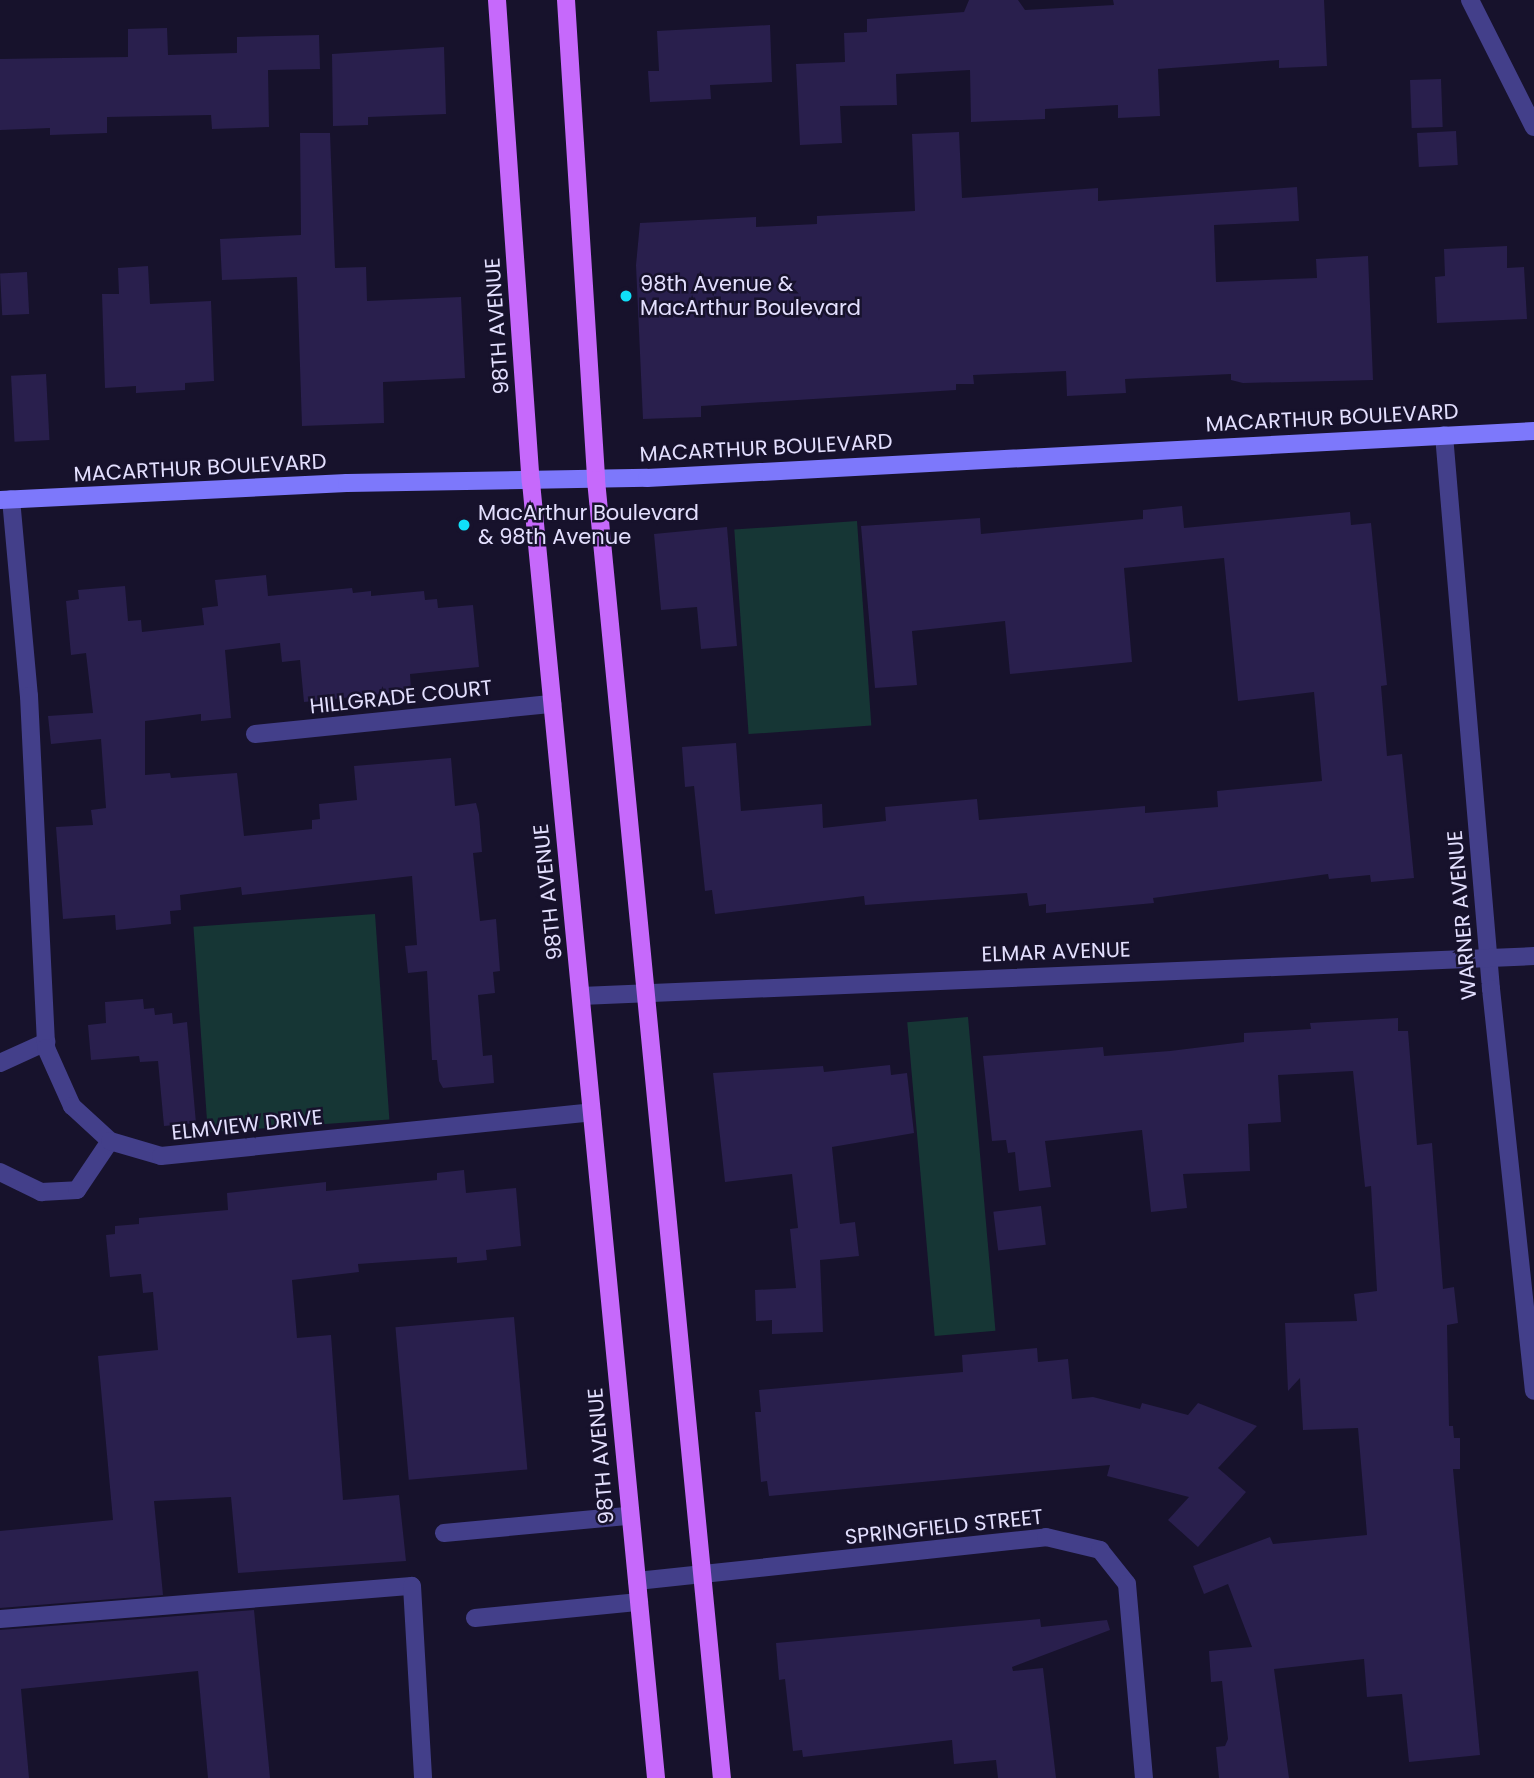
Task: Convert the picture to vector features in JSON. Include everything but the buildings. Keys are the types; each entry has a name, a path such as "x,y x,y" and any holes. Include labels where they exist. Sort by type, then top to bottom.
{"main road":[{"name":"98TH AVENUE","path":"497,0 531,482 656,1778"},
{"path":"566,0 596,480 722,1778"},
{"name":"MACARTHUR BOULEVARD","path":"6,499 347,483 596,480 1534,431"}],"street":[{"path":"1470,0 1534,127"},
{"name":"WARNER AVENUE","path":"1444,435 1489,958 1534,1391"},
{"name":"ELMVIEW DRIVE","path":"6,499 29,696 46,1042 72,1106 110,1141 161,1156 592,1112"},
{"name":"HILLGRADE COURT","path":"255,734 552,704"},
{"name":"ELMAR AVENUE","path":"581,996 646,991 1534,956"},
{"path":"0,1063 46,1042"},
{"path":"0,1172 41,1192 77,1190 110,1141"},
{"path":"444,1533 629,1516"},
{"name":"SPRINGFIELD STREET","path":"637,1581 704,1576 1046,1537 1100,1550 1127,1584 1144,1778"},
{"path":"0,1619 412,1586 423,1778"},
{"path":"475,1618 639,1602"}],"green space":[{"path":"857,521 871,726 749,734 734,530"},
{"path":"375,914 389,1119 208,1132 193,927"},
{"path":"968,1017 995,1331 935,1336 907,1022"}],"place":[{"name":"98th Avenue & MacArthur Boulevard","path":"626,296"},
{"name":"MacArthur Boulevard & 98th Avenue","path":"464,525"}]}
